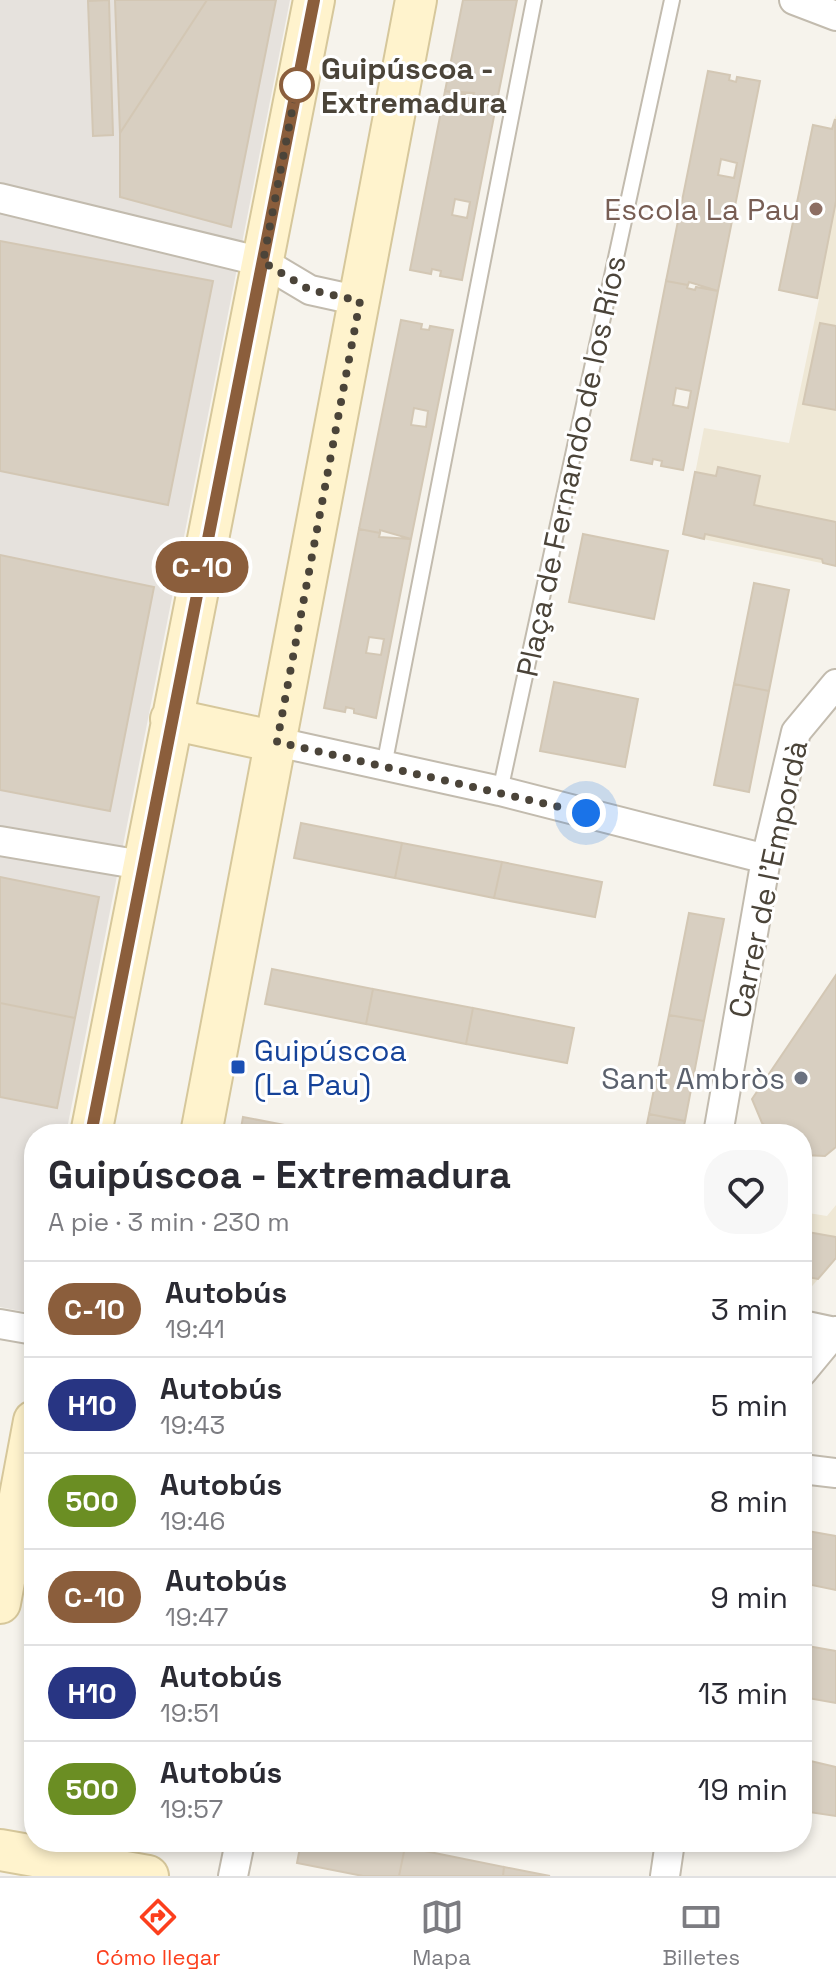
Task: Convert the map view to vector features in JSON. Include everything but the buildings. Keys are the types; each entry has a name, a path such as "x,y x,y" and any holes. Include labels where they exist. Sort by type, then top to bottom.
{"street":[{"path":"93,1124 314,0"},
{"path":"203,1124 416,0"},
{"path":"794,0 836,16"},
{"path":"0,198 263,262 310,290 360,301"},
{"name":"Carrer de l'Empordà","path":"720,1124 766,859 796,732 836,684"},
{"path":"171,719 500,791 766,859"},
{"path":"0,841 142,865"},
{"path":"0,1324 24,1328"},
{"path":"812,1327 836,1332 812,1360"},
{"path":"812,1470 836,1473"},
{"path":"0,1603 24,1475"},
{"path":"0,1850 148,1876"},
{"path":"233,1876 238,1852"},
{"path":"663,1852 665,1876"}],"lane":[{"path":"384,766 534,0"},
{"name":"Plaça de Fernando de los Ríos","path":"500,791 672,0"}],"shaded area":[{"path":"0,0 290,0 68,1124 24,1124 24,1312 0,1307"},
{"path":"836,114 836,566 683,535 704,428 789,443 819,299 779,290 812,125 832,129"},
{"path":"836,1205 836,1259 812,1286 812,1214 827,1216"}],"bus line":[{"name":"C-10","path":"93,1124 314,0"}],"place":[{"name":"Guipúscoa - Extremadura","path":"297,85"},
{"name":"Escola La Pau","path":"816,209"},
{"name":"Guipúscoa (La Pau)","path":"238,1067"},
{"name":"Sant Ambròs","path":"801,1078"}],"route":[{"path":"297,85 263,262 310,290 360,301 334,425 277,742 586,813"}]}
